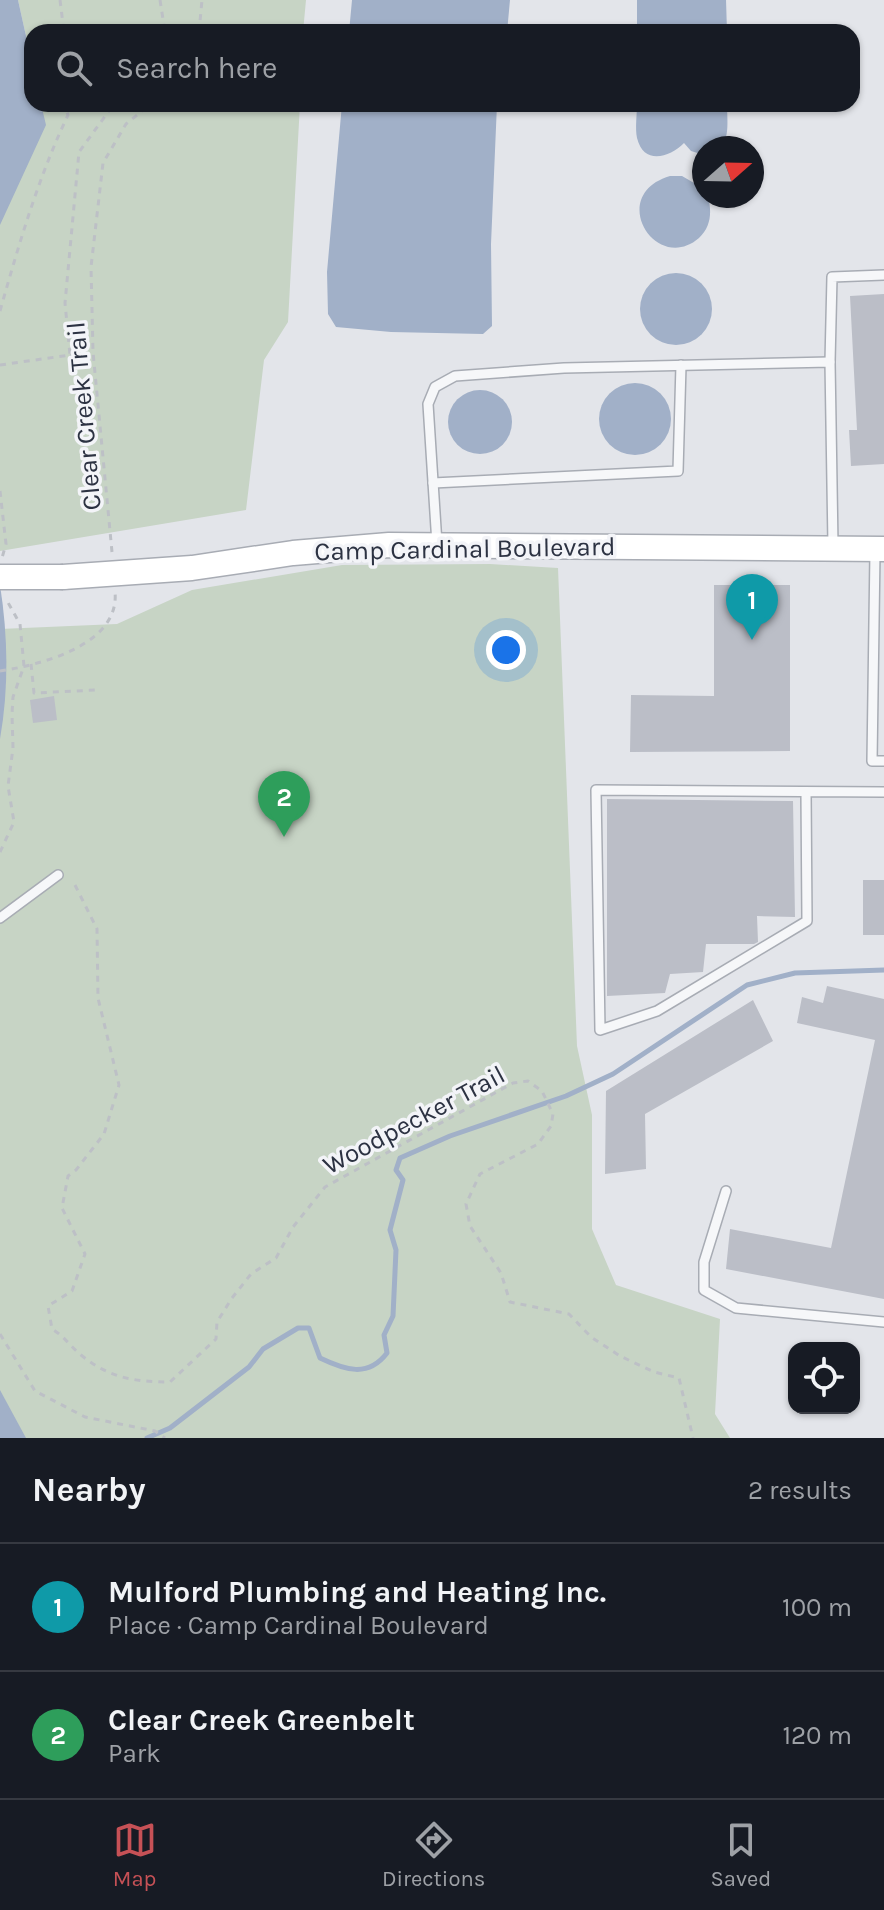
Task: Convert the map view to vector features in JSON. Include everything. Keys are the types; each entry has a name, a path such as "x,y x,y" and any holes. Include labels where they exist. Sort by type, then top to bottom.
{"street":[{"name":"Camp Cardinal Boulevard","path":"2,583 207,566 293,553 389,545 880,548"}],"lane":[{"path":"833,548 832,277 884,275"},
{"path":"437,544 428,404 435,387 455,376 564,368 830,362"},
{"path":"433,483 678,471 681,365"},
{"path":"880,548 872,761 884,761"},
{"path":"806,792 807,921 657,1011 600,1030 596,790 884,792"},
{"path":"0,918 58,875"},
{"path":"726,1191 704,1262 704,1290 736,1308 884,1322"}],"path":[{"path":"60,0 63,24"},
{"path":"160,0 164,24"},
{"path":"200,24 202,0"},
{"path":"0,311 21,236 67,112"},
{"path":"70,355 65,303 79,152 108,112"},
{"name":"Clear Creek Trail","path":"0,671 49,661 75,649 98,633 112,615 116,599 93,352 91,267 103,163 126,124 141,112"},
{"path":"0,365 93,352"},
{"path":"0,491 6,544 0,566"},
{"path":"0,852 14,822 8,786 13,748 13,697 24,666 20,624 6,601 2,583"},
{"path":"31,664 34,693 96,690"},
{"name":"Woodpecker Trail","path":"75,885 97,929 98,998 119,1085 104,1134 68,1176 62,1208 85,1254 72,1291 48,1306 52,1329 64,1336 81,1355 121,1379 170,1382 216,1339 217,1322 232,1298 251,1274 276,1258 293,1227 325,1187 513,1083 528,1081 542,1091 553,1114 551,1126 538,1144 480,1174 466,1204 470,1226 501,1273 510,1302 569,1314 591,1337 620,1356 654,1372 679,1378 693,1438"},
{"path":"0,1334 35,1391 85,1417 155,1431 165,1438"}],"green space":[{"path":"18,0 306,0 304,24 24,24 24,27"},
{"path":"34,112 300,112 288,322 264,360 246,510 0,551 0,223"},
{"path":"490,564 558,568 577,1046 592,1115 592,1229 616,1285 720,1319 715,1414 730,1438 0,1438 0,629 117,624 192,590 342,565"}],"water":[{"path":"0,0 18,0 24,27 24,112 43,112 46,125 0,225"},
{"path":"352,0 510,0 508,24 350,24"},
{"path":"637,0 726,0 727,24 637,24"},
{"path":"341,112 497,112 491,244 492,326 483,334 336,327 328,314 327,272"},
{"path":"637,112 727,112 726,136 692,136 692,151 684,143 665,155 651,156 640,147"},
{"path":"670,176 682,176 692,182 692,208 709,208 710,219 699,238 683,247 667,247 654,240 644,228 640,214 641,199 651,186"},
{"path":"676,273 696,279 706,289 712,309 706,329 696,339 676,345 656,339 646,329 640,309 646,289 656,279"},
{"path":"635,383 655,389 665,399 671,419 665,439 655,449 635,455 615,449 605,439 599,419 605,399 615,389"},
{"path":"474,390 486,390 503,399 510,410 510,434 503,445 486,454 474,454 462,449 453,440 448,428 448,416 453,404 462,395"},
{"path":"0,585 6,662 0,739"},
{"path":"0,1390 26,1438 0,1438"}],"building":[{"path":"884,294 884,464 851,466 849,430 857,430 850,296"},
{"path":"714,585 790,585 790,751 630,752 631,695 714,696"},
{"path":"54,696 57,720 33,723 30,700"},
{"path":"607,799 793,801 795,917 757,916 758,942 754,944 706,944 703,972 670,974 665,993 607,996"},
{"path":"863,880 884,880 884,935 863,935"},
{"path":"827,986 884,999 884,1299 726,1269 730,1229 831,1248 875,1040 797,1023 802,997 823,1003"},
{"path":"753,1000 773,1041 645,1114 646,1169 605,1174 606,1091"}],"waterway":[{"path":"147,1438 170,1428 249,1367 263,1349 298,1328 309,1328 320,1358 338,1366 364,1369 380,1361 387,1353 384,1335 393,1316 396,1250 390,1230 403,1180 396,1170 400,1158 450,1136 566,1096 613,1074 747,985 795,973 884,970"}],"place":[{"name":"Mulford Plumbing and Heating Inc.","path":"752,640"},
{"name":"Clear Creek Greenbelt","path":"284,837"}]}
